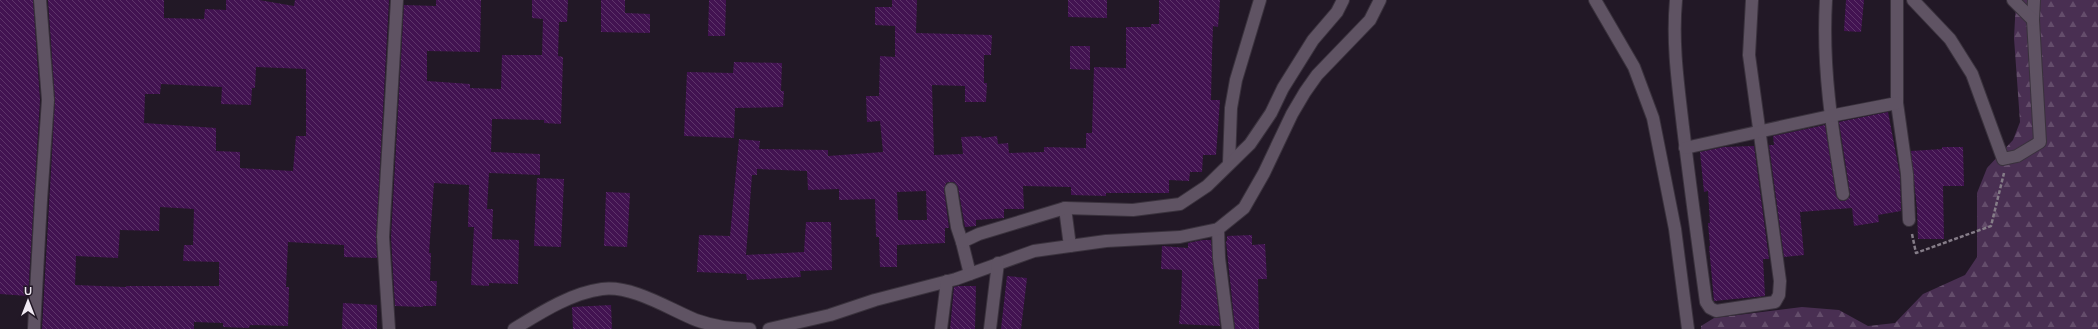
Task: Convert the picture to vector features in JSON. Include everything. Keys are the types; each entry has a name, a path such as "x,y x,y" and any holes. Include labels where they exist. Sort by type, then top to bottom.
{"street":[{"path":"34,329 40,200 48,100 40,0"},
{"path":"389,329 383,237 397,0"},
{"path":"1229,163 1230,108 1236,80 1260,0"},
{"path":"962,242 979,234 1065,208 1133,210 1180,204 1207,186 1250,144 1313,40 1337,12 1344,0"},
{"path":"769,329 830,315 875,300 947,281 1034,251 1106,240 1180,237 1218,229 1244,208 1264,173 1292,114 1305,92 1317,75 1370,20 1380,0"},
{"path":"1595,0 1634,67 1653,118 1674,229 1688,329"},
{"path":"1676,0 1673,29 1685,148 1706,302 1710,308 1716,311 1775,302 1779,295 1780,281 1761,130 1749,55 1752,0"},
{"path":"1826,0 1824,39 1830,116 1843,194"},
{"path":"1897,0 1897,103 1907,174 1909,220"},
{"path":"1913,0 1950,40 1972,74 2003,159 2017,156 2040,142 2033,20 2034,0"},
{"path":"2013,0 2033,20"},
{"path":"1685,148 1761,130 1897,103"},
{"path":"951,189 957,227 970,274"},
{"path":"1065,208 1070,246"},
{"path":"1218,229 1219,258 1228,329"},
{"path":"990,329 998,263"},
{"path":"941,329 947,281"},
{"path":"514,329 562,302 604,288 620,289 658,302 698,321 735,329 750,329"}],"path":[{"path":"1909,220 1916,253 1992,226 2004,177 2003,159"}],"green space":[{"path":"2016,0 2098,0 2098,329 1701,329 1701,326 1714,318 1802,307 1839,310 1868,326 1895,323 1923,294 1965,275 1977,257 1977,193 1987,168 2013,140 2020,122 2014,38"}],"building":[{"path":"0,0 33,0 40,100 28,296 0,294"},
{"path":"48,0 164,0 164,18 204,19 205,9 226,10 226,0 259,0 294,6 295,0 389,0 376,237 377,258 344,257 344,245 288,242 286,287 289,287 288,326 250,325 249,328 223,327 223,323 194,322 194,329 42,329 55,100","holes":["256,67 306,69 306,136 296,136 293,171 240,168 240,152 216,151 216,128 144,123 145,94 160,94 161,84 222,87 221,104 251,105 252,88 255,88","160,207 194,209 193,245 184,245 183,261 219,262 219,286 126,287 75,285 76,256 118,258 120,230 159,231"]},
{"path":"436,0 481,0 480,52 427,51 427,81 470,84 470,88 501,89 502,55 542,55 543,19 532,18 532,0 568,0 567,22 559,22 558,56 563,57 561,124 544,123 544,120 492,119 491,152 540,154 540,175 489,173 487,209 493,209 492,239 519,240 518,284 489,283 489,286 471,285 474,227 468,227 469,185 434,183 429,253 431,253 430,281 437,281 436,306 395,306 391,237 404,5 436,6"},
{"path":"601,0 625,0 625,13 650,14 650,33 601,32"},
{"path":"709,0 726,0 725,36 708,36"},
{"path":"892,0 917,0 916,33 992,35 991,55 984,55 984,83 987,83 986,102 965,102 965,86 932,85 934,155 963,154 961,137 981,136 982,138 997,136 998,144 1008,143 1009,153 1044,152 1044,147 1086,148 1086,133 1092,133 1094,67 1126,68 1126,27 1151,27 1151,24 1159,24 1159,0 1220,0 1218,27 1213,26 1212,54 1211,100 1220,100 1216,155 1203,155 1202,172 1190,172 1189,181 1169,180 1169,193 1106,193 1106,196 1071,195 1071,187 1023,186 1024,209 1004,209 1004,218 976,220 976,226 965,227 958,187 954,182 946,183 944,190 949,228 945,228 945,243 897,245 897,267 880,267 879,237 876,237 875,199 839,200 839,189 808,190 807,171 757,169 757,175 752,175 746,255 804,252 806,222 831,222 832,270 800,271 801,277 747,280 746,274 697,272 699,235 730,236 739,139 760,141 759,149 828,150 828,156 883,152 880,121 867,122 866,96 879,96 880,56 895,57 895,26 875,25 875,7 892,7","holes":["926,191 927,220 898,220 897,192"]},
{"path":"1068,0 1107,0 1107,18 1068,17"},
{"path":"1846,0 1864,0 1861,32 1844,31"},
{"path":"1070,46 1090,46 1090,70 1070,69"},
{"path":"734,62 782,63 781,91 784,91 783,107 735,108 734,138 684,136 687,72 733,73"},
{"path":"1888,112 1900,175 1901,211 1878,215 1879,222 1854,226 1852,208 1800,212 1804,255 1784,257 1769,145 1774,145 1773,136 1825,125 1836,195 1840,201 1845,201 1850,197 1850,193 1839,122"},
{"path":"1754,146 1769,259 1763,259 1765,296 1714,301 1709,246 1708,223 1710,223 1708,191 1704,192 1700,152 1724,147"},
{"path":"1942,147 1963,147 1964,186 1943,186 1944,239 1918,239 1917,209 1911,151 1942,149"},
{"path":"537,178 564,179 561,247 534,246"},
{"path":"606,192 630,193 627,247 604,246"},
{"path":"1252,235 1252,245 1265,244 1267,279 1258,279 1259,329 1235,329 1226,241 1227,236"},
{"path":"1211,240 1220,326 1179,324 1181,310 1182,270 1161,269 1162,246 1188,248 1188,243"},
{"path":"1007,276 1027,278 1021,329 1001,329"},
{"path":"976,286 975,329 950,329 954,287"},
{"path":"343,303 377,305 377,329 342,329"},
{"path":"611,305 612,329 573,329 572,307"}]}
